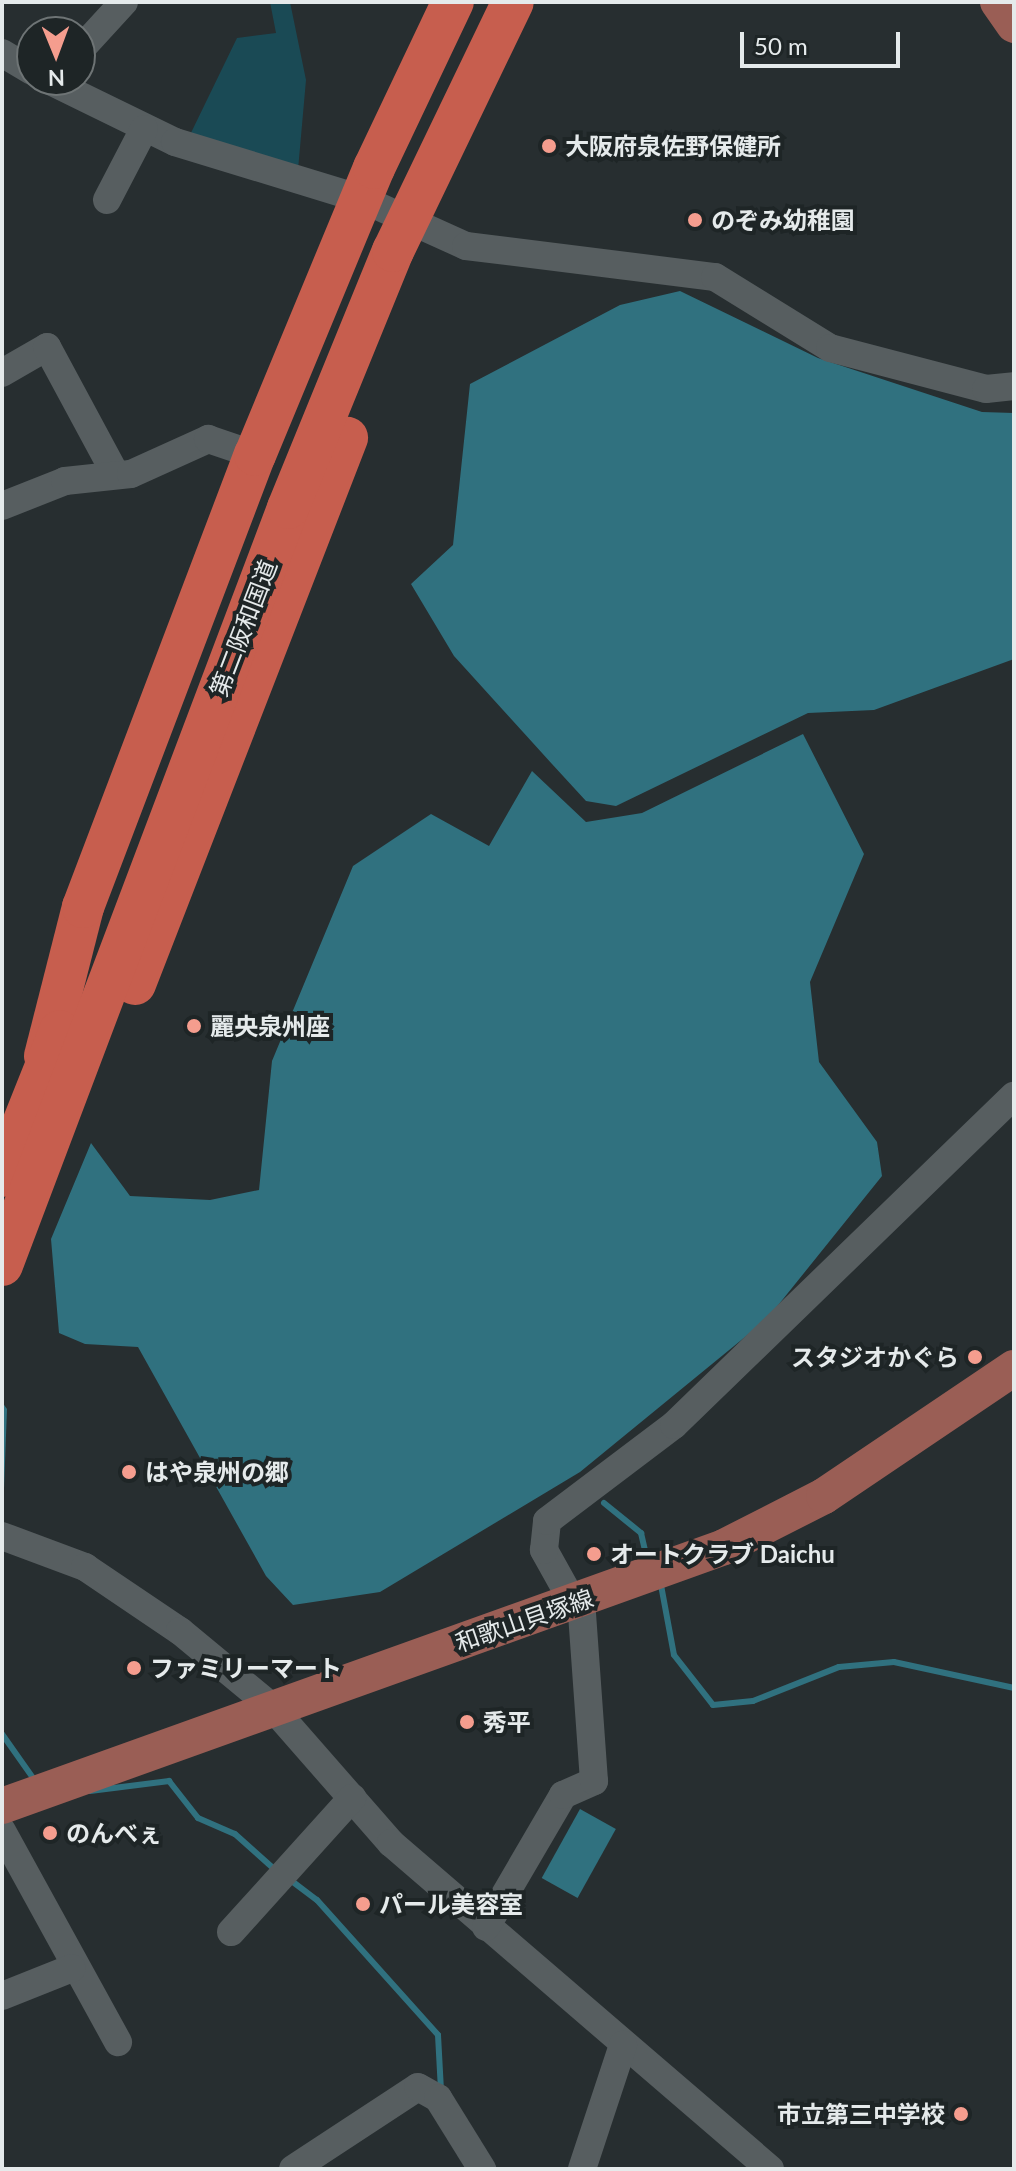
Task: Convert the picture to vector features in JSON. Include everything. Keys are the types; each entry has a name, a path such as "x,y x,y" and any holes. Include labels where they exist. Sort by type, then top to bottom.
{"highway":[{"path":"45,1112 83,907 255,455 362,199 453,2"},
{"name":"第二阪和国道","path":"2,1265 45,1112 374,234 484,2"},
{"name":"第二阪和国道","path":"2,1176 45,1112 400,236 513,2"},
{"path":"45,1112 96,1062 176,889 431,233 542,2"}],"main road":[{"path":"998,2 1014,25"},
{"name":"和歌山貝塚線","path":"2,1806 272,1707 578,1602 724,1547 824,1496 1014,1368"}],"street":[{"path":"96,33 124,2"},
{"path":"81,96 144,129 362,199 431,233 466,246 715,277 830,348 986,389 1014,386"},
{"path":"107,200 144,129"},
{"path":"2,373 47,347 116,475"},
{"path":"2,506 65,481 116,475 208,439 255,455"},
{"path":"486,1927 563,1795 594,1781 578,1602 544,1550 547,1521 674,1425 1014,1096"},
{"path":"2,1536 85,1567 131,1595 272,1707 352,1798 486,1927 770,2169"},
{"path":"231,1932 352,1798"},
{"path":"2,1831 72,1968 118,2042"},
{"path":"2,1996 72,1968"},
{"path":"582,2169 623,2045"},
{"path":"293,2169 418,2087 438,2098 482,2169"}],"shaded area":[{"path":"270,2 290,2 306,80 298,170 188,139 237,38 276,33"},
{"path":"680,291 818,358 982,412 1014,413 1014,659 874,710 808,713 616,806 586,801 454,656 411,584 453,545 470,384 620,305"},
{"path":"803,734 864,854 810,982 819,1062 877,1142 882,1176 767,1319 580,1472 380,1592 293,1605 266,1576 138,1347 85,1344 59,1333 51,1239 91,1143 130,1196 210,1200 259,1190 272,1061 353,866 431,814 489,846 532,771 586,822 642,813"},
{"path":"2,1402 7,1409 3,1515 2,1515"},
{"path":"580,1809 616,1829 578,1898 542,1878"}],"waterway":[{"path":"604,1503 641,1533 647,1558"},
{"path":"661,1585 674,1655 713,1705 753,1701 839,1667 894,1662 1014,1688"},
{"path":"2,1734 33,1778"},
{"path":"90,1791 169,1781 198,1818 235,1834 273,1868"},
{"path":"289,1879 317,1900 438,2035 441,2090"}],"place":[{"name":"大阪府泉佐野保健所","path":"549,146"},
{"name":"のぞみ幼稚園","path":"695,220"},
{"name":"麗央泉州座","path":"194,1026"},
{"name":"スタジオかぐら","path":"975,1357"},
{"name":"はや泉州の郷","path":"129,1472"},
{"name":"オートクラブ Daichu","path":"594,1554"},
{"name":"ファミリーマート","path":"134,1668"},
{"name":"秀平","path":"467,1722"},
{"name":"のんべぇ","path":"50,1833"},
{"name":"パール美容室","path":"363,1904"},
{"name":"市立第三中学校","path":"961,2114"}]}
